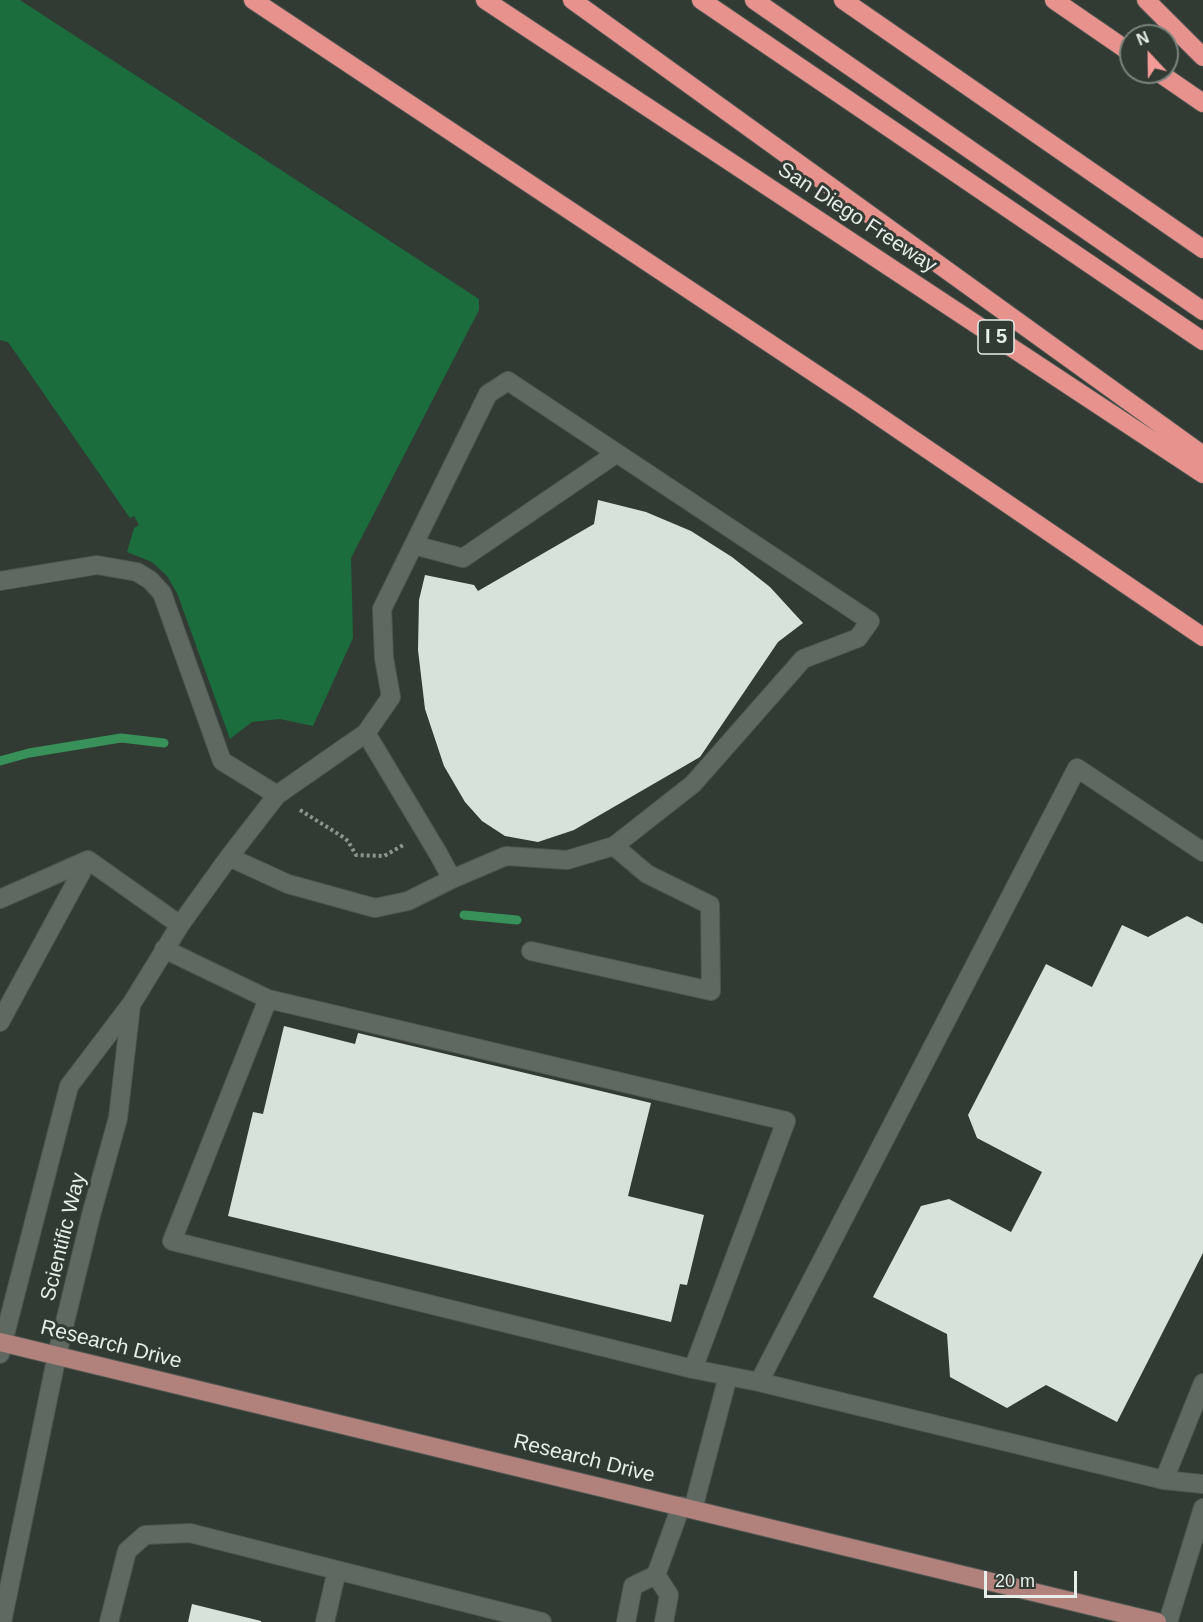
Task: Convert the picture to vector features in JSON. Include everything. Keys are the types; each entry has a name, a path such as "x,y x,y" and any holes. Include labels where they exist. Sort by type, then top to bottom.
{"highway":[{"path":"253,0 858,402 1203,637"},
{"name":"San Diego Freeway","path":"485,0 1203,474"},
{"path":"572,0 1203,454"},
{"path":"701,0 1203,341"},
{"path":"754,0 1203,311"},
{"path":"843,0 1203,249"},
{"path":"1054,0 1119,45"},
{"path":"1146,0 1203,57"},
{"path":"1175,84 1203,103"}],"main road":[{"name":"Research Drive","path":"1,1346 57,1355 1157,1622"}],"street":[{"path":"230,857 288,884 375,908 408,901 506,856 567,860 614,846 693,784 803,659 858,638 870,621 508,381 488,394 382,609 384,658 391,697 366,733 452,879"},
{"path":"414,545 463,558 617,453"},
{"path":"0,581 97,564 137,572 150,580 162,593 222,762 277,795"},
{"name":"Scientific Way","path":"1,1346 69,1086 132,1004 180,925 277,795 366,733"},
{"path":"759,1382 1077,768 1203,852"},
{"path":"531,951 711,991 710,905 647,874 614,846"},
{"path":"88,860 180,925"},
{"path":"0,898 88,860"},
{"path":"0,1022 88,860"},
{"path":"164,949 268,999 786,1121 693,1369"},
{"path":"268,999 172,1241 693,1369 759,1382 1164,1480 1203,1484"},
{"name":"Scientific Way","path":"2,1622 57,1355 91,1215 118,1118 132,1004"},
{"path":"626,1622 633,1586 656,1575 687,1508 728,1376"},
{"path":"1164,1480 1203,1383"},
{"path":"1168,1622 1203,1508"},
{"path":"109,1622 127,1551 145,1536 190,1533 542,1622"},
{"path":"325,1622 337,1570"},
{"path":"656,1575 669,1595 664,1622"}],"path":[{"path":"277,795 343,837 356,855 384,856 426,832"}],"green space":[{"path":"0,0 20,0 479,299 479,310 351,558 353,638 313,726 280,719 252,722 230,739 177,593 167,576 152,562 127,552 134,528 139,525 134,516 130,518 8,342 0,340"}],"building":[{"path":"598,500 646,512 691,531 732,557 770,587 803,623 778,642 700,757 574,830 538,842 505,836 482,821 465,802 444,766 425,709 418,650 419,600 425,575 474,585 478,591 594,524"},
{"path":"1187,916 1203,924 1203,1253 1117,1422 1046,1385 1007,1408 950,1377 947,1334 873,1297 921,1206 949,1199 1011,1232 1042,1172 977,1138 968,1115 1046,964 1092,987 1122,925 1148,937"},
{"path":"284,1026 355,1044 358,1033 651,1103 628,1196 704,1215 687,1285 680,1284 671,1322 228,1216 253,1112 263,1114"},
{"path":"192,1604 261,1621 261,1622 188,1622"}],"waterway":[{"path":"0,761 29,753 121,738 164,743"},
{"path":"464,915 517,920"}]}
